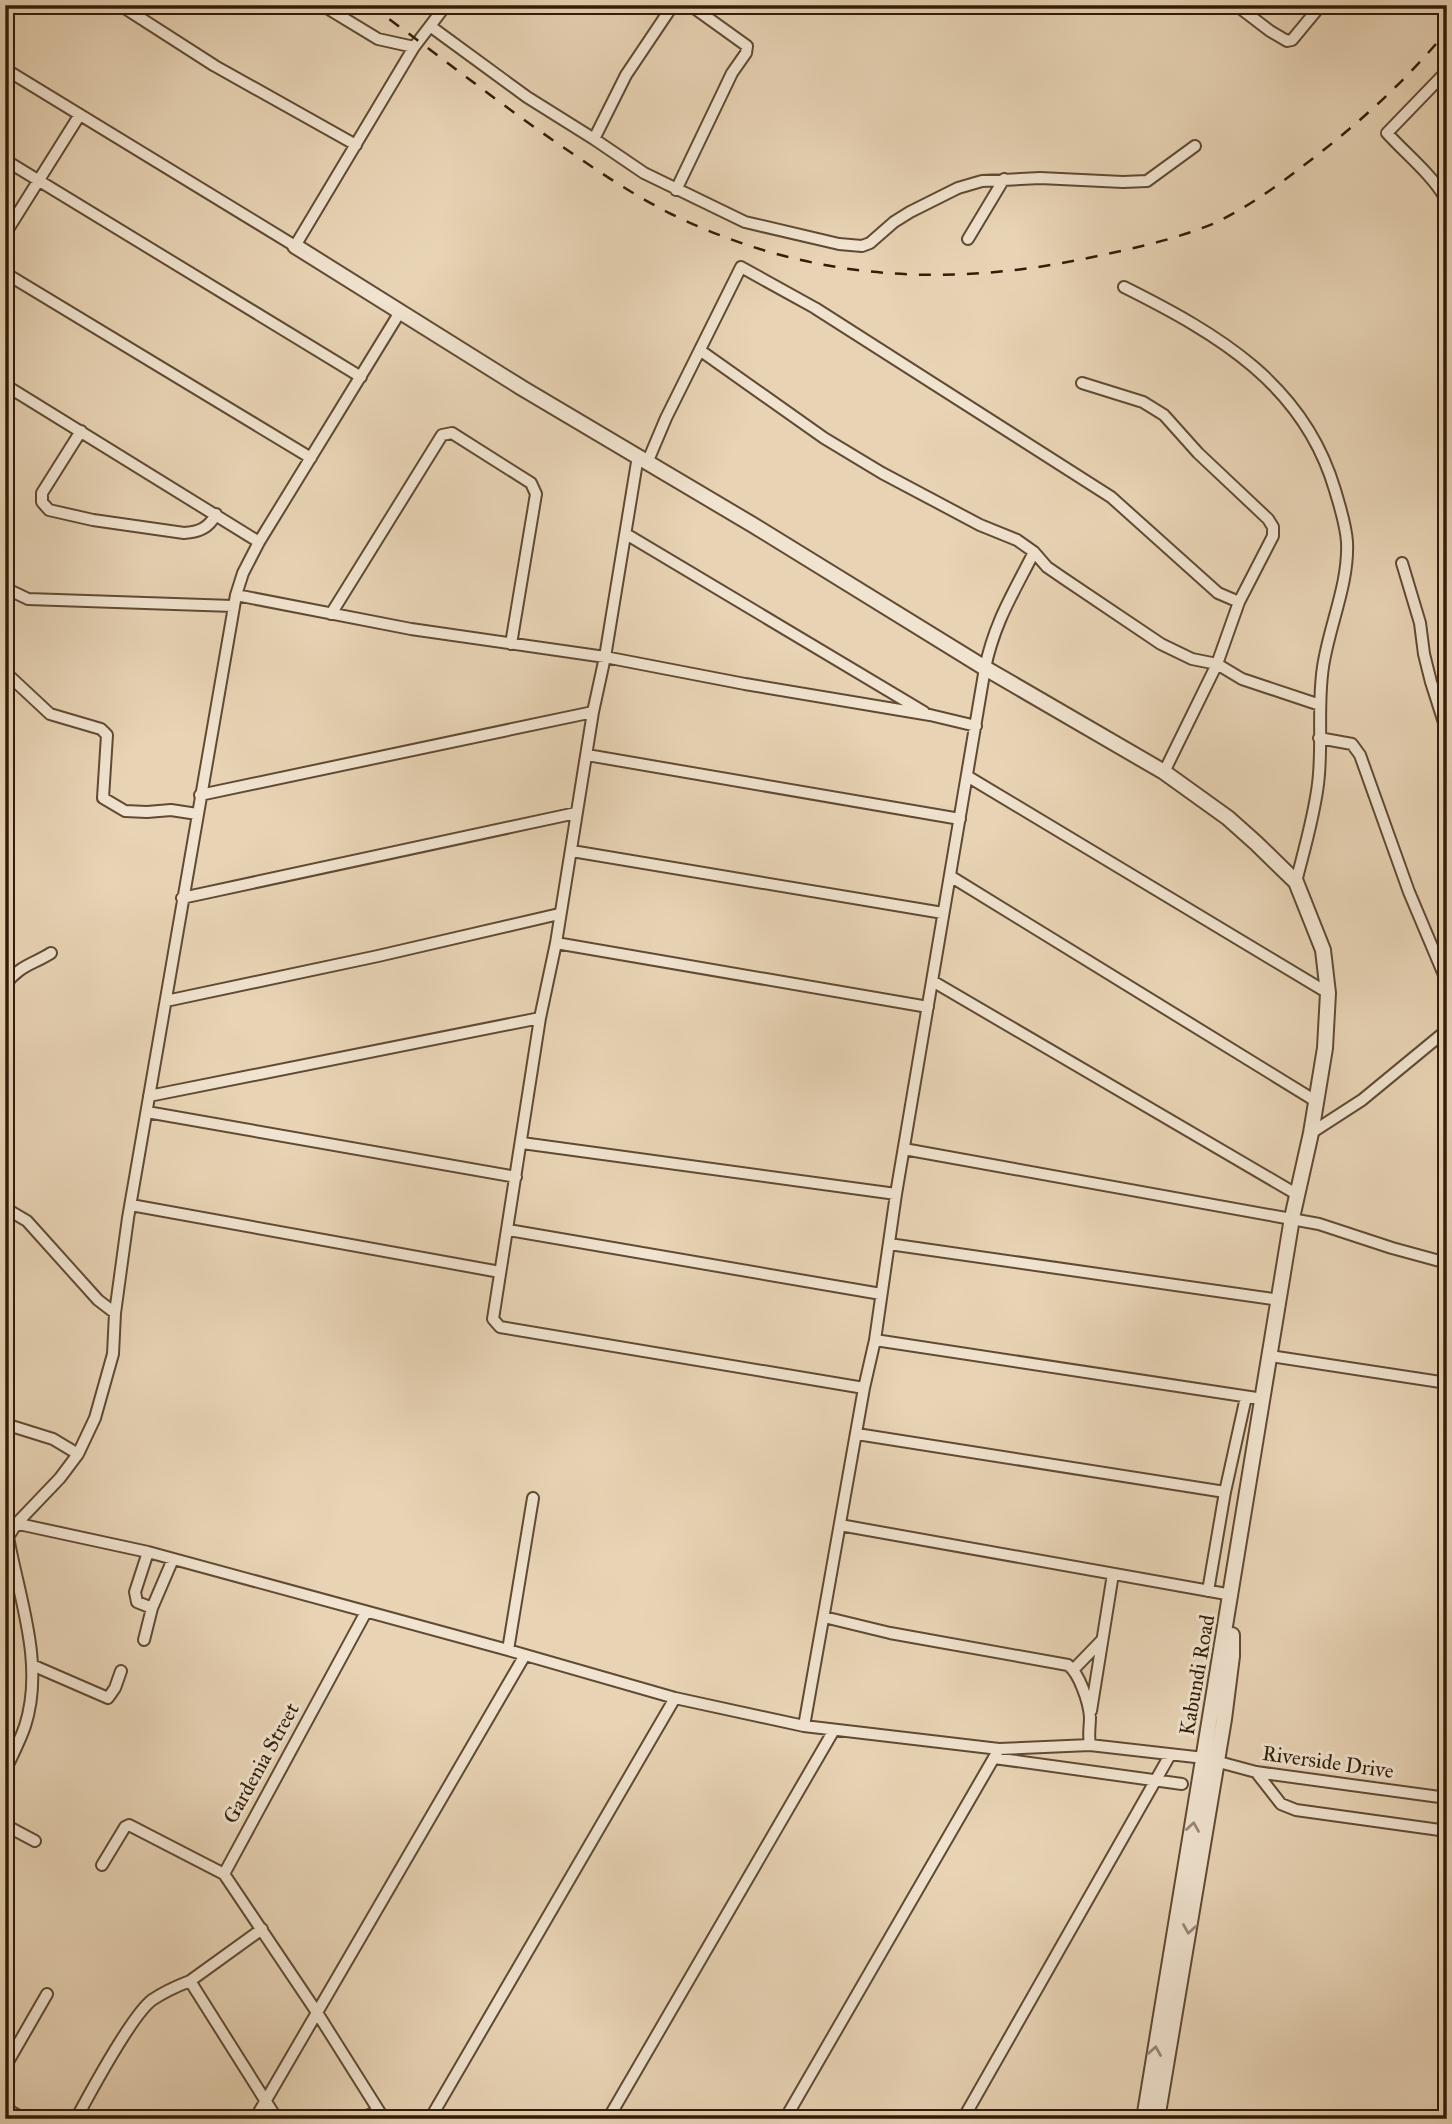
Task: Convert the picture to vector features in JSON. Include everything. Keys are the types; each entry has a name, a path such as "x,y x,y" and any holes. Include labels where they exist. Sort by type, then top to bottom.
{"street":[{"path":"120,5 215,66 356,145"},
{"path":"322,5 378,39 414,47"},
{"path":"295,246 414,47 446,5"},
{"path":"594,139 626,75 673,5"},
{"path":"676,190 732,72 746,53 747,46 690,5"},
{"path":"1236,5 1287,41 1292,40 1321,5"},
{"path":"430,26 527,97 644,173 745,222 839,244 862,246 870,243 910,212 958,188 982,180 1040,178 1147,181 1195,146"},
{"path":"1446,196 1434,179 1411,160 1387,133 1443,75 1447,67"},
{"path":"5,69 522,388 753,524 985,668 1164,772 1240,827 1296,882"},
{"path":"5,234 79,116"},
{"path":"5,160 361,377"},
{"path":"968,239 1004,179"},
{"path":"864,1388 500,1327 493,1319 540,1018 572,851 593,712 642,460 701,351 741,267 815,308 1111,497 1218,593 1239,602"},
{"path":"5,273 311,458"},
{"path":"1124,287 1161,306 1245,358 1291,403 1313,434 1327,463 1340,507 1347,542 1345,569 1323,667 1319,783 1296,882"},
{"path":"5,1770 26,1724 32,1692 32,1665 20,1588 6,1539 11,1522 60,1478 78,1454 95,1418 113,1354 115,1313 131,1205 181,898 234,600 243,573 259,542 400,312"},
{"path":"701,351 824,438 882,473 980,525 1017,541 1063,578 1161,644 1192,659 1217,664 1242,679 1320,705"},
{"path":"1082,383 1143,402 1164,415 1198,453 1268,519 1272,527 1273,536 1239,602 1217,664 1164,772"},
{"path":"5,385 259,542"},
{"path":"80,431 42,493 42,502 49,510 93,520 184,533 198,532 207,527 216,514"},
{"path":"331,614 442,435 452,433 535,487 510,643"},
{"path":"626,534 930,715"},
{"path":"804,1726 874,1340 985,668 999,619 1034,552"},
{"path":"1402,563 1420,623 1423,654 1447,732"},
{"path":"5,588 28,599 234,600 605,657 930,715 976,726"},
{"path":"5,672 50,714 105,732 103,798 125,811 172,810 197,814"},
{"path":"200,795 593,712"},
{"path":"1319,737 1352,744 1360,755 1414,904 1447,982"},
{"path":"587,755 960,819"},
{"path":"967,776 1328,993"},
{"path":"181,898 576,813"},
{"path":"572,851 943,914"},
{"path":"950,876 1314,1100"},
{"name":"Kabundi Road","path":"1151,2115 1210,1759 1232,1595 1292,1218 1311,1133 1314,1100 1325,1048 1328,993 1323,950 1296,882"},
{"path":"166,1001 559,914"},
{"path":"556,943 928,1007"},
{"path":"5,985 22,967 51,953"},
{"path":"5,968 8,955"},
{"path":"934,982 1298,1195"},
{"path":"149,1096 540,1018"},
{"path":"1311,1133 1362,1100 1447,1030"},
{"path":"147,1112 516,1177"},
{"path":"522,1143 896,1194"},
{"path":"904,1149 1292,1218 1447,1262"},
{"path":"131,1205 500,1272"},
{"path":"5,1208 27,1221 98,1300 115,1313"},
{"path":"508,1230 881,1294"},
{"path":"889,1244 1280,1300"},
{"path":"874,1340 1263,1399"},
{"path":"1270,1356 1447,1383"},
{"path":"1208,1591 1225,1492 1246,1397"},
{"path":"5,1424 53,1439 78,1454"},
{"path":"857,1434 1225,1492"},
{"path":"508,1650 533,1498"},
{"path":"11,1522 148,1552 675,1698 804,1726 996,1754 1155,1782 1182,1784"},
{"path":"840,1525 1232,1595"},
{"path":"148,1552 135,1592 137,1602 152,1608"},
{"path":"145,1640 152,1608 173,1559"},
{"path":"1090,1745 1087,1734 1113,1574"},
{"name":"Gardenia Street","path":"224,1874 366,1612"},
{"path":"824,1617 890,1633 1060,1663 1074,1669 1090,1718"},
{"path":"1074,1669 1102,1640"},
{"path":"255,2119 525,1655"},
{"path":"32,1665 108,1698 116,1688 121,1671"},
{"path":"430,2119 675,1698"},
{"path":"608,2119 834,1730"},
{"name":"Riverside Drive","path":"996,1754 1090,1745 1210,1759 1256,1772 1447,1798"},
{"path":"785,2119 996,1754"},
{"path":"963,2119 1170,1755"},
{"path":"1256,1772 1281,1804 1296,1810 1447,1831"},
{"path":"5,1825 35,1841"},
{"path":"102,1865 125,1827 129,1825 224,1874 316,2011 380,2115 362,2119"},
{"path":"76,2119 135,2019 149,2002 170,1989 191,1981 262,1929"},
{"path":"191,1981 278,2118"},
{"path":"5,2067 47,1994"},
{"path":"5,2108 24,2119"}],"railway":[{"path":"370,5 552,140 612,180 669,213 722,236 828,266 882,273 936,275 1046,266 1145,245 1215,223 1271,189 1342,135 1397,86 1447,31"}]}
